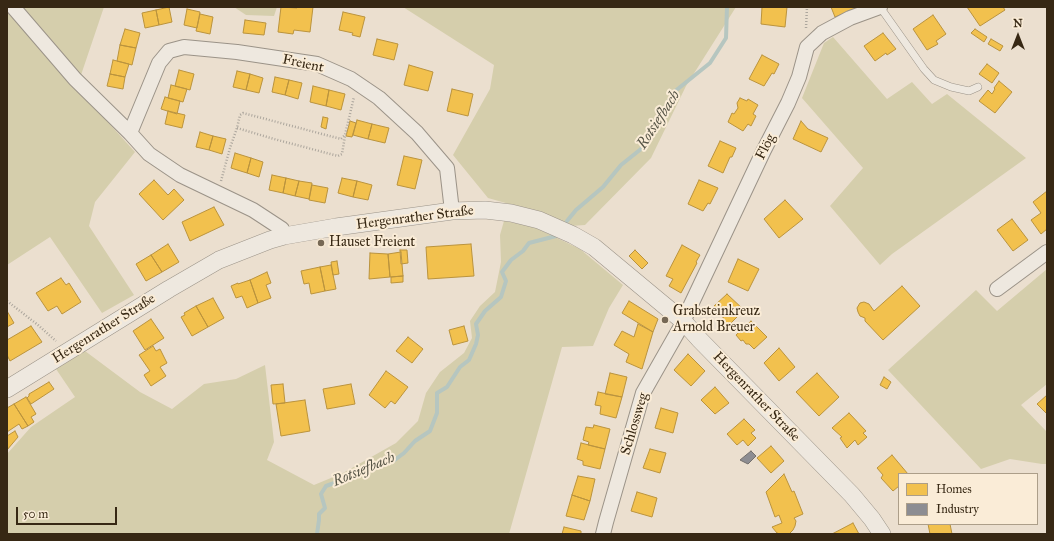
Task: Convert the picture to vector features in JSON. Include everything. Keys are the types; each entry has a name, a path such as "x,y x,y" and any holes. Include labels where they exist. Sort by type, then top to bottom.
{"street":[{"path":"13,7 75,79 130,132 150,154 180,175 253,210 282,229 284,236"},
{"path":"807,47 822,32 850,18 880,7"},
{"name":"Freient","path":"130,132 159,64 169,51 184,47 237,52 317,64 357,83 379,98 412,128 448,168 452,211"},
{"name":"Flög","path":"683,321 764,150 788,103 799,77 807,47"},
{"name":"Hergenrather Straße","path":"7,388 219,260 270,240 284,236 336,227 452,211 485,210 510,213 539,220 573,235 594,247 683,321 852,495 872,519 882,534"},
{"path":"997,289 1047,252"},
{"name":"Schlossweg","path":"603,534 643,393 683,321"}],"lane":[{"path":"880,7 924,69 934,80 951,88 969,92 978,87"}],"path":[{"path":"806,7 807,47"},
{"path":"237,128 338,156 342,154 357,83"},
{"path":"216,192 240,116 243,113 341,139 345,135"},
{"path":"7,301 38,325 66,352"}],"shaded area":[{"path":"7,7 76,87 135,152 95,202 89,226 134,295 102,313 50,237 7,265"},
{"path":"20,7 104,7 81,75"},
{"path":"234,7 277,7 274,16 246,15"},
{"path":"403,7 736,7 686,86 651,158 585,225 570,226 534,211 488,198 453,155 490,89 494,65"},
{"path":"833,37 887,99 912,82 932,104 947,94 1026,158 892,254 880,265 830,206 863,168 802,98 824,43"},
{"path":"504,221 532,226 580,249 623,285 609,308 593,346 562,347 509,534 7,534 7,454 31,427 75,397 56,369 85,351 140,392 172,409 204,384 236,379 265,365 274,442 267,460 314,485 343,473 396,443 418,421 426,393 440,372 464,353 472,338 470,321 480,306 495,292 501,262 500,235"},
{"path":"1047,269 1047,384 1021,405 1047,432 1047,464 1010,459 981,469 888,370 976,290 997,311"}],"building: Homes":[{"path":"169,7 172,22 159,25 156,10"},
{"path":"281,7 313,7 310,32 294,30 293,34 278,32"},
{"path":"762,7 787,7 785,27 761,24"},
{"path":"831,7 860,7 835,17"},
{"path":"967,7 1003,7 1005,10 980,26"},
{"path":"187,9 200,12 197,28 184,25"},
{"path":"156,10 159,25 145,28 142,13"},
{"path":"343,12 365,17 360,37 352,35 353,33 339,30"},
{"path":"200,14 213,17 210,34 196,31"},
{"path":"933,15 946,34 936,41 938,44 927,50 913,29"},
{"path":"245,20 266,23 264,35 243,33"},
{"path":"125,29 140,33 136,48 120,45"},
{"path":"975,29 987,37 984,42 971,33"},
{"path":"883,33 896,49 887,55 886,53 875,61 864,46"},
{"path":"377,39 398,44 394,60 373,55"},
{"path":"991,39 1003,46 1000,51 988,44"},
{"path":"120,45 136,48 132,65 117,61"},
{"path":"762,55 779,64 774,74 772,73 764,86 749,79"},
{"path":"113,60 129,64 125,77 110,74"},
{"path":"987,64 999,73 992,83 979,74"},
{"path":"409,65 433,72 428,91 404,85"},
{"path":"179,70 194,74 190,90 175,86"},
{"path":"237,71 250,74 246,90 233,87"},
{"path":"110,74 125,77 123,89 107,86"},
{"path":"250,74 263,78 259,93 246,90"},
{"path":"275,77 289,80 285,95 272,92"},
{"path":"289,80 302,83 298,99 285,95"},
{"path":"999,81 1012,92 995,113 979,101 988,90 992,94"},
{"path":"171,85 187,89 183,102 168,98"},
{"path":"313,86 329,90 326,106 310,102"},
{"path":"452,89 473,94 468,116 447,111"},
{"path":"329,90 345,94 341,110 326,106"},
{"path":"165,97 180,101 177,114 161,109"},
{"path":"740,98 747,101 748,99 758,105 753,114 756,116 751,126 748,124 743,131 728,122 732,113 734,114 738,108 737,103"},
{"path":"168,111 185,115 182,128 165,124"},
{"path":"323,117 328,118 326,129 321,127"},
{"path":"357,120 372,124 368,139 353,135"},
{"path":"350,121 356,123 352,137 346,136"},
{"path":"801,121 808,129 828,138 821,152 793,139"},
{"path":"372,124 389,128 385,143 368,139"},
{"path":"200,132 213,136 209,150 196,147"},
{"path":"213,136 226,139 222,154 209,150"},
{"path":"720,141 736,148 723,173 708,166"},
{"path":"235,153 251,158 247,173 231,168"},
{"path":"404,156 422,160 415,189 397,185"},
{"path":"251,158 263,162 259,177 247,173"},
{"path":"272,175 286,178 283,193 269,190"},
{"path":"286,178 299,181 295,196 283,193"},
{"path":"342,178 357,181 353,197 338,193"},
{"path":"154,180 168,195 174,189 184,200 163,220 139,194"},
{"path":"699,180 718,188 710,204 708,203 703,211 688,204"},
{"path":"299,181 312,183 309,199 295,196"},
{"path":"357,181 372,185 368,200 353,197"},
{"path":"312,185 328,188 325,203 309,200"},
{"path":"1047,191 1047,229 1041,234 1031,220 1041,213 1033,202"},
{"path":"785,200 803,219 779,238 764,219"},
{"path":"214,207 224,225 190,241 182,222"},
{"path":"1012,219 1028,240 1013,251 997,230"},
{"path":"168,244 179,262 162,272 151,255"},
{"path":"471,244 474,276 428,279 426,247"},
{"path":"682,245 700,255 681,293 669,286 673,279 666,276"},
{"path":"400,250 407,250 408,263 401,264"},
{"path":"635,250 648,263 642,269 629,256"},
{"path":"401,252 403,276 390,277 388,254"},
{"path":"370,253 388,254 390,277 369,279"},
{"path":"151,255 162,272 146,281 136,264"},
{"path":"738,259 759,269 748,291 728,282"},
{"path":"337,261 339,274 333,275 331,262"},
{"path":"331,265 336,289 325,291 320,267"},
{"path":"320,267 325,291 311,294 309,283 304,284 301,271"},
{"path":"267,272 271,283 266,285 271,298 258,303 250,280"},
{"path":"403,276 403,282 391,283 391,277"},
{"path":"61,278 66,285 69,283 81,302 62,314 57,306 48,311 36,293"},
{"path":"250,280 258,303 247,308 242,296 236,298 231,286"},
{"path":"902,286 920,306 883,340 865,321 865,318 860,316 857,308 860,303 864,302 869,304 874,311"},
{"path":"727,294 744,310 728,326 721,319 724,317 714,306"},
{"path":"213,298 224,318 208,327 196,306"},
{"path":"629,301 658,319 653,332 622,313"},
{"path":"196,306 208,327 192,336 181,317 185,315 184,313"},
{"path":"7,311 14,323 7,327"},
{"path":"151,319 164,338 145,350 133,331"},
{"path":"751,321 767,337 754,349 743,340 741,341 736,335"},
{"path":"638,324 653,332 642,369 626,362 629,354 614,345 622,331 634,337"},
{"path":"31,326 42,342 10,361 7,355 7,340"},
{"path":"464,326 468,341 453,345 449,330"},
{"path":"408,337 423,349 412,363 396,351"},
{"path":"153,346 156,351 160,349 167,363 160,367 166,376 151,386 144,375 150,371 139,355"},
{"path":"779,348 795,367 779,381 764,363"},
{"path":"688,354 705,371 691,386 674,370"},
{"path":"386,371 408,387 395,404 391,401 385,408 369,395"},
{"path":"610,373 627,377 622,397 605,394"},
{"path":"817,373 839,397 819,416 796,392"},
{"path":"884,377 891,382 887,389 880,385"},
{"path":"49,382 54,389 31,404 27,398 29,394"},
{"path":"283,384 285,403 273,404 271,385"},
{"path":"351,384 355,404 327,409 323,389"},
{"path":"715,387 729,403 715,414 701,400"},
{"path":"598,392 622,397 616,418 600,414 601,406 595,405"},
{"path":"1047,395 1047,414 1037,404"},
{"path":"26,397 36,414 31,417 34,422 28,426 14,404"},
{"path":"305,400 310,431 281,436 276,404"},
{"path":"14,404 28,426 22,429 19,424 7,432 7,408"},
{"path":"661,408 678,413 673,433 655,428"},
{"path":"849,413 866,431 863,433 867,437 858,445 855,440 847,448 840,438 842,437 832,428"},
{"path":"744,419 755,430 751,433 756,438 748,446 743,440 737,445 727,434"},
{"path":"594,425 610,429 605,449 588,445 589,442 583,440 586,427 593,428"},
{"path":"15,431 18,437 7,450 7,436"},
{"path":"581,443 605,449 600,469 583,465 583,461 577,459"},
{"path":"771,446 784,461 771,473 757,458"},
{"path":"650,449 666,453 660,473 643,468"},
{"path":"892,455 907,473 898,473 898,487 893,491 881,478 883,475 877,468"},
{"path":"784,474 792,492 794,491 803,514 794,518 796,521 795,526 789,534 777,533 772,527 782,523 779,515 775,517 766,492"},
{"path":"578,476 595,479 590,501 572,495"},
{"path":"637,492 657,498 652,517 631,511"},
{"path":"572,495 590,501 584,520 566,516"},
{"path":"853,523 859,534 832,534"},
{"path":"928,525 950,525 952,534 930,534"},
{"path":"564,527 581,531 581,534 562,534"}],"building: Industry":[{"path":"751,451 756,456 748,464 740,460"}],"waterway":[{"name":"Rotsiefbach","path":"567,221 576,210 603,187 621,165 641,149 674,92 710,63 726,38 727,7"},
{"name":"Rotsiefbach","path":"317,534 319,514 325,508 321,494 326,486 351,477 364,467 392,462 404,453 415,441 430,431 437,413 437,393 447,387 460,367 469,360 478,335 476,324 485,311 501,297 506,281 502,272 511,260 523,251 529,243 556,236"}],"place":[{"name":"Hauset Freient","path":"321,243"},
{"name":"Grabsteinkreuz Arnold Breuer","path":"665,320"}]}
